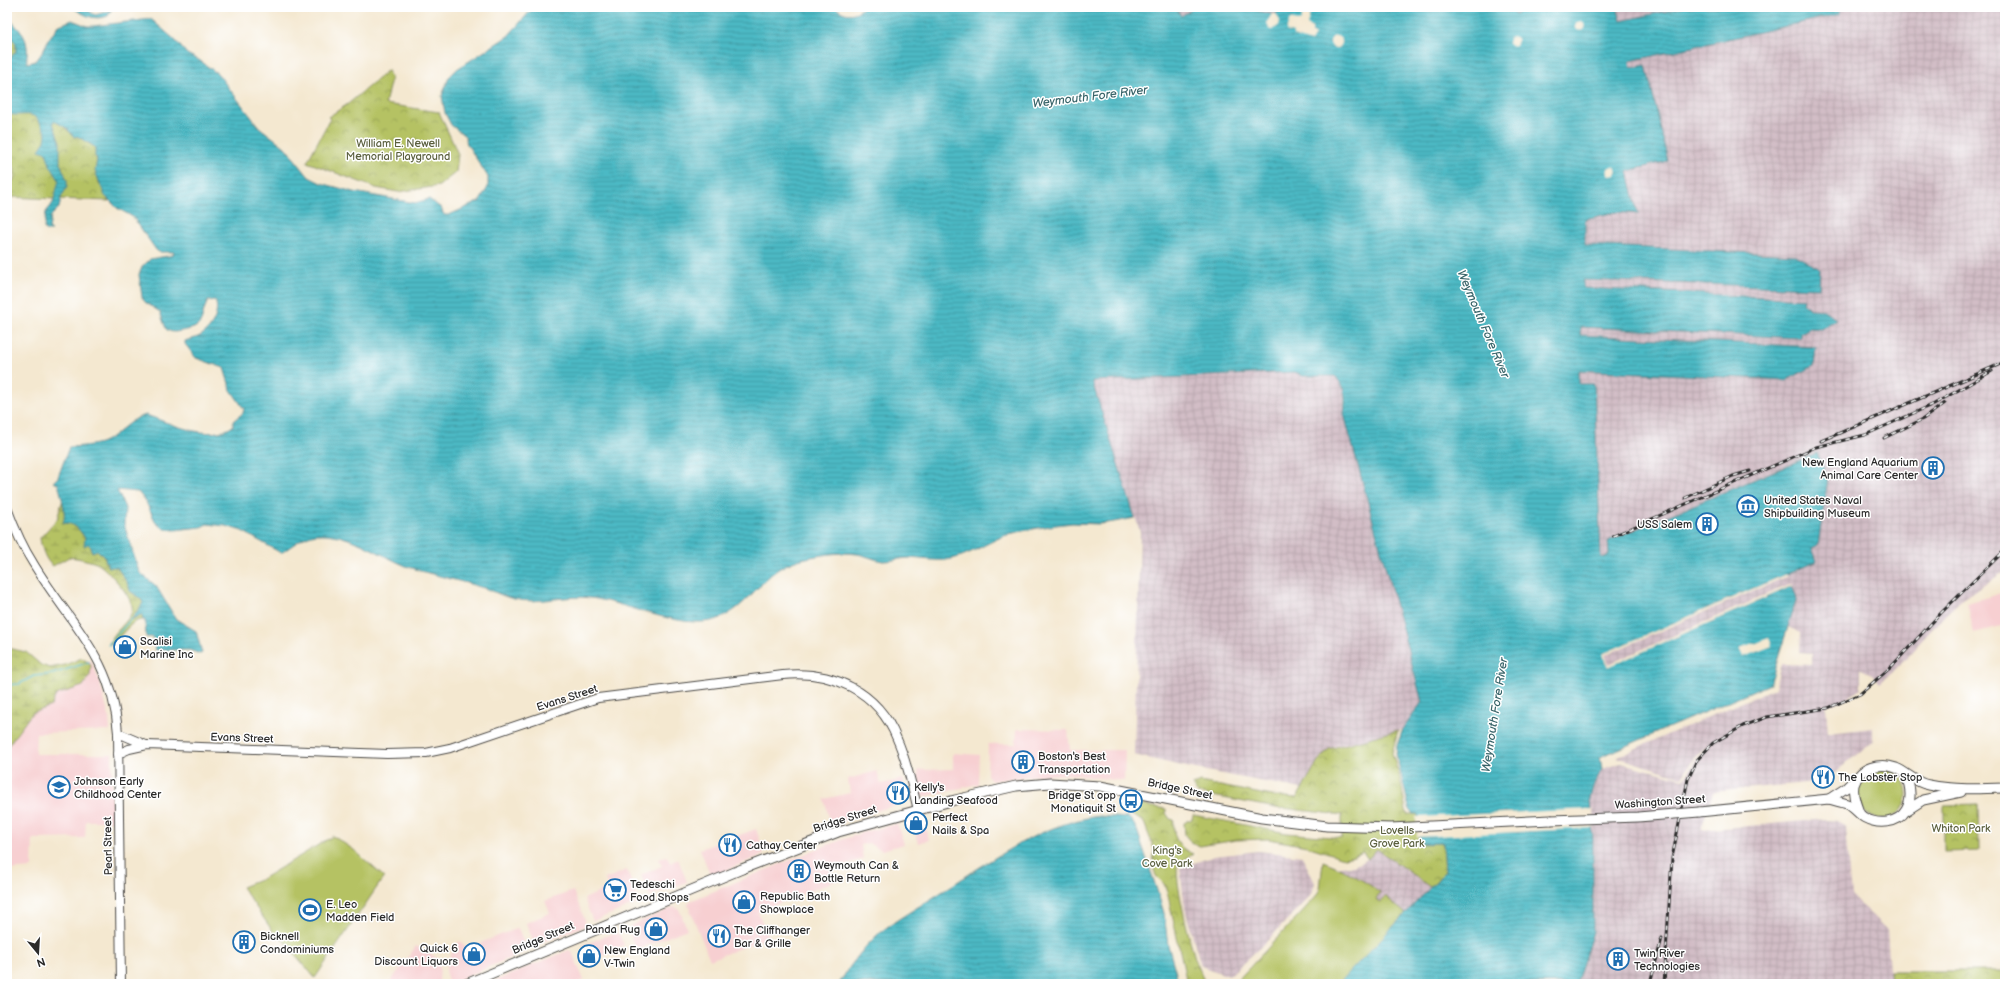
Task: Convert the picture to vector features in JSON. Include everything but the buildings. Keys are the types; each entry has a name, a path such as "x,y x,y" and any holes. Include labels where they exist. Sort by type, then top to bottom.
{"main road":[{"path":"1984,789 1927,785 1905,774 1897,768 1880,765 1869,767 1858,776 1854,791 1859,814 1879,822 1895,820 1916,803 1932,797 1984,789 2005,788"},
{"path":"1905,774 1911,795 1905,812"},
{"name":"Washington Street","path":"1829,799 1846,788 1858,776"},
{"name":"Bridge Street","path":"466,984 808,843 848,828 1005,788 1038,783 1073,783 1112,788 1262,818 1326,826 1391,828 1492,823"},
{"name":"Washington Street","path":"1492,823 1638,817 1829,799 1848,804 1859,814"}],"street":[{"name":"Pearl Street","path":"7,508 17,534 32,563 92,646 114,702 118,733 121,984"},
{"name":"Evans Street","path":"118,754 129,749 147,745 387,754 426,753 456,746 598,698 783,675 813,674 844,683 860,693 880,710 897,738 918,810"},
{"name":"Evans Street","path":"118,733 147,745"}],"shaded area":[{"path":"1175,7 1196,7 1181,16"},
{"path":"1244,7 1281,7 1276,14 1270,14"},
{"path":"1503,7 1559,7 1526,10 1515,14"},
{"path":"1617,7 2005,7 2005,571 1960,601 1945,615 1893,672 1880,683 1872,674 1861,669 1861,689 1826,707 1828,733 1873,728 1873,741 1825,781 1713,792 1701,830 1827,819 1837,820 1845,827 1851,895 1887,930 1891,984 1576,984 1593,932 1593,839 1590,799 1593,787 1602,769 1621,763 1684,779 1695,761 1709,745 1695,756 1682,777 1616,757 1775,688 1780,667 1783,664 1812,665 1812,653 1800,652 1801,633 1788,627 1797,598 1608,667 1602,654 1817,561 1811,548 1816,453 1608,541 1609,555 1603,558 1600,557 1594,384 1578,384 1579,370 1787,380 1816,347 1580,335 1581,327 1800,338 1800,333 1810,328 1821,329 1824,310 1811,309 1803,304 1803,299 1583,288 1583,280 1819,288 1795,255 1585,245 1585,219 1616,212 1638,214 1628,171 1646,65 1631,68 1630,61 1664,12 1621,21"},
{"path":"1296,372 1303,376 1335,376 1341,383 1344,391 1344,414 1422,702 1403,729 1335,746 1318,761 1302,789 1191,768 1134,755 1140,532 1091,381"},
{"path":"2005,592 2005,625 1974,633 1967,603"},
{"name":"Johnson Early Childhood Center","path":"91,660 99,680 109,717 110,731 36,733 35,754 112,754 112,821 86,821 85,838 33,839 32,868 7,870 7,685"},
{"path":"1017,729 1068,730 1070,750 1125,750 1124,781 1069,774 1037,775 991,781 987,775 988,744 1016,744"},
{"path":"953,753 979,755 978,784 923,797 919,791 918,770 953,769"},
{"path":"877,771 881,784 903,779 907,798 906,802 833,824 830,822 824,799 850,793 848,779"},
{"path":"924,817 929,840 918,843 912,820"},
{"path":"897,824 904,844 882,850 868,843 861,845 863,859 831,869 837,880 758,912 768,937 710,960 688,905 690,901 819,848 864,832"},
{"path":"756,829 764,853 763,855 714,875 710,874 700,849"},
{"path":"1377,849 1430,887 1406,914 1385,896 1381,902 1323,861 1341,867 1353,866 1368,859"},
{"path":"1258,851 1302,856 1315,883 1310,896 1266,942 1229,976 1201,966 1185,909 1180,868 1214,856"},
{"path":"667,856 670,863 678,859 687,882 650,896 641,875 662,866 659,859"},
{"path":"627,870 639,903 593,921 584,899 608,888 605,879"},
{"path":"573,891 585,920 585,926 535,945 526,923 550,913 545,901"},
{"path":"674,907 679,909 687,929 636,950 629,932 630,926"},
{"path":"518,928 526,948 524,952 453,982 448,981 446,974 447,961 459,941 468,948"},
{"path":"614,933 619,934 624,945 607,952 608,954 588,961 583,945"},
{"path":"416,946 440,960 439,984 389,984"},
{"path":"569,950 572,952 584,980 574,984 493,984 492,982"}],"green space":[{"path":"7,33 16,43 16,51 7,62"},
{"name":"William E. Newell Memorial Playground","path":"388,70 391,79 385,104 439,112 458,154 456,172 439,186 398,192 376,188 307,162 330,119 328,117 348,104"},
{"path":"29,113 59,122 74,136 77,136 95,147 99,183 109,201 7,197 7,184 14,180 15,169 7,154 7,114"},
{"path":"63,499 65,518 78,528 91,547 92,552 97,550 104,556 108,566 117,567 127,582 130,591 141,599 143,603 132,619 142,614 143,620 139,620 130,625 112,644 109,644 111,639 132,611 132,606 125,592 113,577 96,563 69,557 53,566 48,561 42,549 40,538 57,519"},
{"path":"7,648 26,652 41,665 50,668 65,665 82,658 91,664 90,675 83,686 56,695 51,706 32,713 7,747"},
{"name":"Lovells Grove Park","path":"1398,730 1392,753 1399,774 1406,810 1408,814 1418,814 1443,843 1445,872 1430,887 1377,849 1368,859 1363,852 1344,858 1307,846 1268,839 1236,840 1200,846 1191,842 1185,835 1184,823 1192,819 1193,815 1287,833 1342,838 1342,815 1281,809 1197,793 1193,785 1200,782 1272,796 1297,798 1318,761 1329,749"},
{"path":"1882,769 1891,771 1902,780 1907,794 1905,803 1896,814 1882,819 1873,817 1862,808 1857,794 1859,785 1868,774"},
{"name":"King's Cove Park","path":"1130,803 1166,809 1166,813 1170,819 1174,820 1174,831 1177,841 1183,848 1193,854 1178,864 1177,871 1180,896 1190,941 1204,984 1187,984 1167,891 1164,884 1156,876 1153,867 1154,849 1143,821 1129,814"},
{"name":"Whiton Park","path":"1978,804 1979,851 1944,852 1944,805"},
{"name":"E. Leo Madden Field","path":"333,836 354,850 384,877 315,978 278,934 274,933 242,887 262,879"},
{"path":"1323,861 1367,883 1380,892 1376,899 1381,902 1385,896 1406,914 1339,984 1234,984 1314,899 1320,889"},
{"path":"1890,971 2005,971 2005,984 1891,984"}],"water":[{"path":"72,7 83,7 95,15 106,12 112,8 108,16 98,18 85,15"},
{"name":"Weymouth Fore River","path":"534,7 835,7 842,12 850,14 857,12 864,7 1175,7 1181,16 1196,7 1244,7 1270,14 1276,14 1281,7 1317,7 1318,9 1326,7 1503,7 1515,14 1526,10 1559,7 1617,7 1621,21 1685,7 1839,7 1840,14 1630,61 1631,68 1646,65 1668,161 1628,171 1638,214 1616,212 1585,219 1585,245 1795,255 1820,269 1819,288 1583,280 1583,288 1804,299 1803,304 1811,309 1824,310 1836,319 1821,329 1810,328 1800,333 1800,338 1581,327 1580,335 1816,347 1814,366 1787,380 1579,370 1579,384 1594,384 1601,557 1603,558 1609,555 1608,541 1817,453 1828,478 1818,545 1812,548 1817,561 1603,654 1608,666 1792,586 1797,598 1770,684 1600,757 1602,769 1593,787 1590,799 1593,839 1593,932 1576,984 1333,984 1339,983 1445,872 1443,843 1419,844 1418,814 1413,814 1409,808 1396,754 1397,745 1403,729 1422,702 1344,414 1345,398 1343,389 1339,380 1335,376 1303,376 1295,372 1092,381 1135,518 1099,524 1072,523 1013,533 996,539 972,552 946,560 910,558 883,561 846,553 811,557 795,561 782,567 771,574 745,601 735,609 723,617 709,621 694,622 676,620 591,598 572,597 533,601 514,599 484,588 406,566 352,540 329,534 307,536 281,553 242,531 226,526 207,524 201,527 175,530 165,529 156,523 145,500 138,492 117,490 125,508 124,524 139,572 156,586 176,619 196,631 202,653 200,654 190,650 155,650 153,637 146,637 145,620 143,620 142,614 131,620 143,603 141,599 130,591 127,582 117,567 108,567 104,556 97,550 92,552 91,547 88,544 84,546 85,538 79,529 74,525 63,523 64,509 62,498 58,484 53,482 58,477 69,447 91,445 103,442 140,417 146,415 190,430 213,433 224,431 233,426 233,421 243,413 244,409 231,390 224,368 196,358 185,344 185,341 200,336 209,328 215,318 215,300 208,301 201,321 196,327 175,332 166,329 160,312 145,302 142,297 139,275 142,267 150,259 173,255 174,252 159,252 156,250 133,217 117,208 105,196 95,171 97,159 95,156 95,147 77,136 74,137 67,128 54,121 53,123 60,142 60,163 67,180 67,187 61,198 59,208 51,216 49,229 52,231 46,231 44,228 46,212 53,203 59,180 50,165 46,152 39,150 45,141 46,134 42,125 34,116 7,114 7,62 16,51 16,43 7,33 7,16 25,38 27,63 36,60 39,57 57,26 72,20 87,26 93,26 151,19 175,40 187,54 199,60 218,74 259,127 285,147 309,177 321,183 354,192 415,203 429,199 441,208 444,215 449,215 480,201 488,187 488,177 467,144 465,136 451,125 445,113 442,96 449,77 457,69 508,36"},
{"path":"1099,816 1128,818 1132,821 1137,830 1164,913 1168,945 1179,984 839,984 869,943 887,927 903,916 992,859 1033,837 1076,821"}],"pier":[{"path":"1305,7 1312,7 1307,25 1312,28 1312,33 1315,35 1311,42 1293,36 1293,33 1286,31 1290,19 1300,22"},
{"path":"1272,14 1276,14 1280,21 1279,25 1273,30 1269,29 1267,22"},
{"path":"1580,21 1585,26 1580,31 1575,26"},
{"path":"1334,36 1338,36 1342,42 1338,48 1334,48 1330,44 1330,40"},
{"path":"1513,36 1518,41 1513,46 1508,41"},
{"path":"1612,166 1617,171 1612,176 1607,171"},
{"path":"1787,574 1788,576 1605,655 1609,664 1791,584 1792,586 1608,667 1602,654"},
{"path":"1769,638 1772,646 1743,657 1740,649"},
{"path":"1593,809 1594,828 1417,837 1416,817"}],"waterway":[{"path":"108,645 131,619"},
{"path":"7,685 19,684 34,676 53,674 89,662"}],"railway":[{"path":"1821,441 2005,362"},
{"path":"1613,536 1816,447 1865,435 1934,404 1992,371"},
{"path":"1884,438 1923,419 1945,403"},
{"path":"1685,498 1733,476 1750,471"},
{"path":"1664,984 1672,858 1688,779 1697,760 1713,743 1743,726 1767,717 1828,708 1860,694 1891,667 1941,613 2005,550"},
{"path":"1650,984 1662,938"}],"place":[{"name":"New England Aquarium Animal Care Center","path":"1933,468"},
{"name":"United States Naval Shipbuilding Museum","path":"1748,506"},
{"name":"USS Salem","path":"1707,524"},
{"name":"Scalisi Marine Inc","path":"125,647"},
{"name":"Boston's Best Transportation","path":"1023,762"},
{"name":"The Lobster Stop","path":"1823,777"},
{"name":"Johnson Early Childhood Center","path":"59,787"},
{"name":"Kelly's Landing Seafood","path":"898,793"},
{"name":"Bridge St opp Monatiquit St","path":"1131,801"},
{"name":"Perfect Nails & Spa","path":"916,823"},
{"name":"Cathay Center","path":"730,845"},
{"name":"Weymouth Can & Bottle Return","path":"799,871"},
{"name":"Tedeschi Food Shops","path":"615,890"},
{"name":"Republic Bath Showplace","path":"744,902"},
{"name":"E. Leo Madden Field","path":"310,910"},
{"name":"Panda Rug","path":"656,929"},
{"name":"The Cliffhanger Bar & Grille","path":"719,936"},
{"name":"Bicknell Condominiums","path":"244,942"},
{"name":"Quick 6 Discount Liquors","path":"474,954"},
{"name":"New England V-Twin","path":"589,956"},
{"name":"Twin River Technologies","path":"1618,959"}]}
